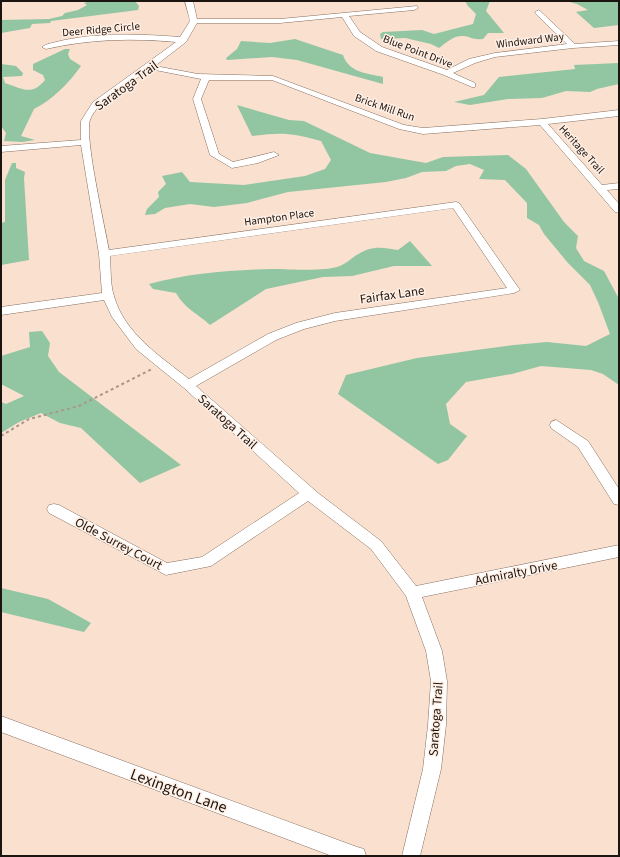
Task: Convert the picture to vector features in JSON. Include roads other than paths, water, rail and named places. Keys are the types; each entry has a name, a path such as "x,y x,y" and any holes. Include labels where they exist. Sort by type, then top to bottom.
{"street":[{"path":"189,1 194,21 280,21 414,8"},
{"path":"538,12 573,46"},
{"name":"Blue Point Drive","path":"344,14 357,34 379,49 447,73 472,85"},
{"name":"Saratoga Trail","path":"194,21 183,40 150,67 96,104 85,122 85,142 104,254 108,296 118,317 127,331 140,346 188,385 309,493 376,546 413,593 434,651 439,681 437,725 432,769 411,856"},
{"name":"Deer Ridge Circle","path":"46,47 64,42 126,36 145,36 183,40"},
{"name":"Windward Way","path":"447,73 472,61 495,55 573,46 619,43"},
{"name":"Brick Mill Run","path":"150,67 182,75 206,77 256,76 273,78 402,127 423,131 542,122 619,113"},
{"path":"206,77 197,99 215,155 232,165 255,161 274,155"},
{"name":"Heritage Trail","path":"542,122 619,210"},
{"path":"1,149 85,142"},
{"path":"601,188 619,186"},
{"name":"Hampton Place","path":"104,254 456,205"},
{"name":"Fairfax Lane","path":"188,385 272,337 300,326 335,317 514,290 456,205"},
{"path":"1,311 108,296"},
{"path":"556,425 583,444 619,500"},
{"name":"Olde Surrey Court","path":"54,509 166,569 206,562 309,493"},
{"name":"Admiralty Drive","path":"413,593 619,551"},
{"name":"Lexington Lane","path":"1,724 357,856"}]}
